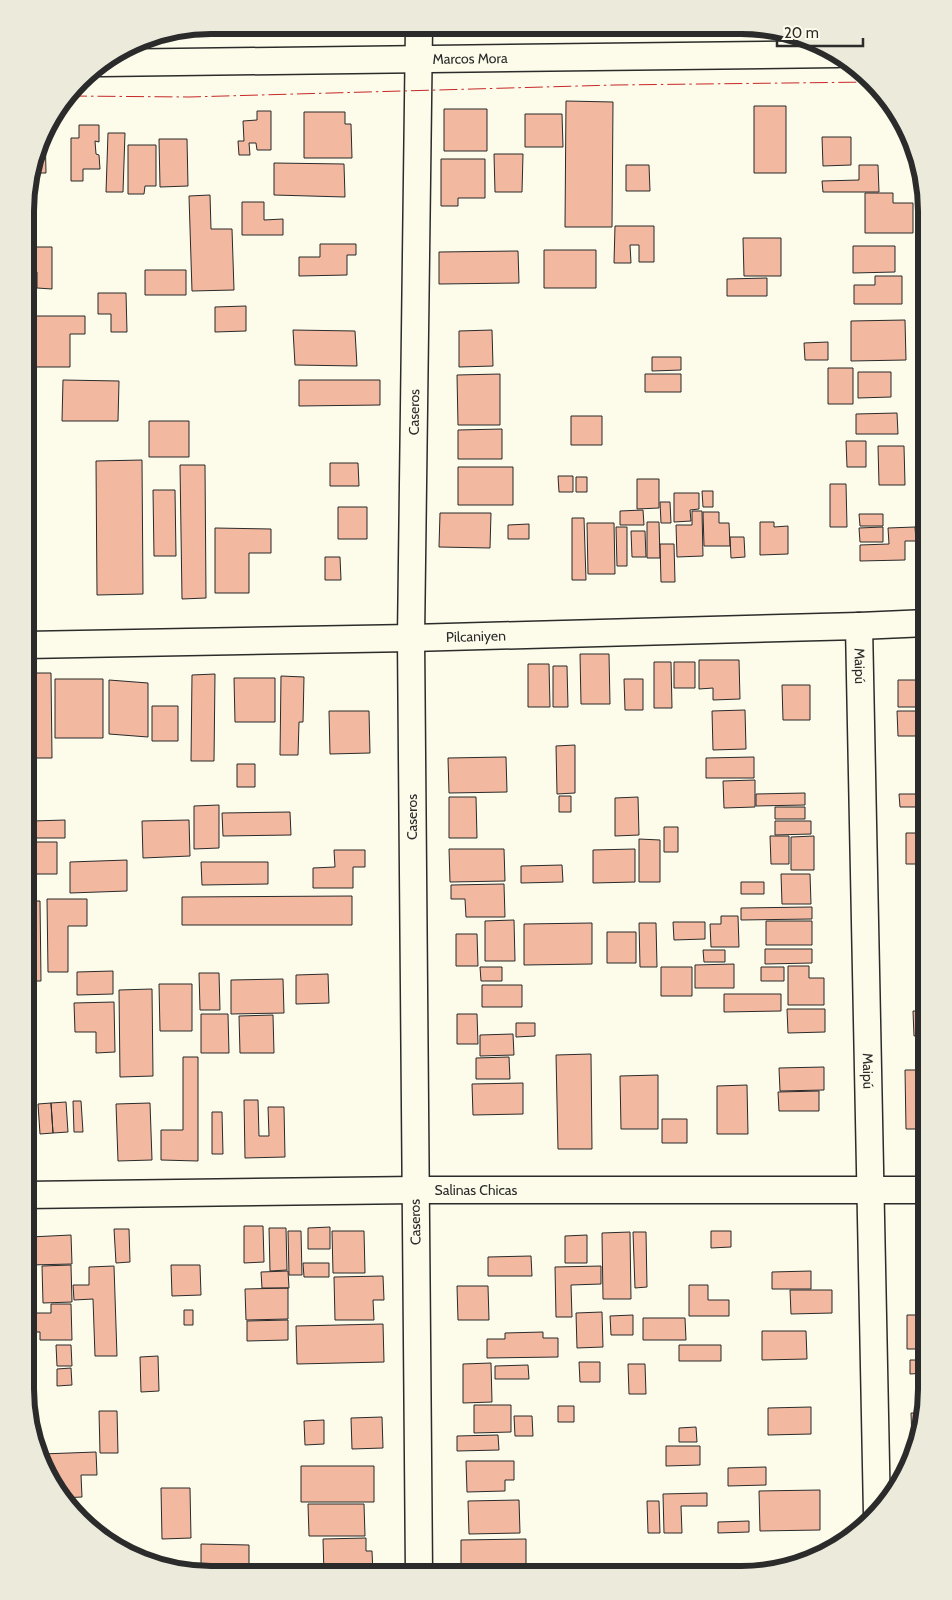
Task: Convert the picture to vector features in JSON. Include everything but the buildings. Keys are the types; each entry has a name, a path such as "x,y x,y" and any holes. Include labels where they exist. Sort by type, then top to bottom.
{"street":[{"name":"Caseros","path":"419,34 411,638 419,1566"},
{"name":"Marcos Mora","path":"114,63 824,54"},
{"name":"Pilcaniyen","path":"34,645 411,638 918,623"},
{"name":"Maipú","path":"859,626 877,1503"},
{"name":"Salinas Chicas","path":"34,1195 415,1190 918,1190"}],"power":[{"path":"76,96 189,97 615,85 862,82"}]}
